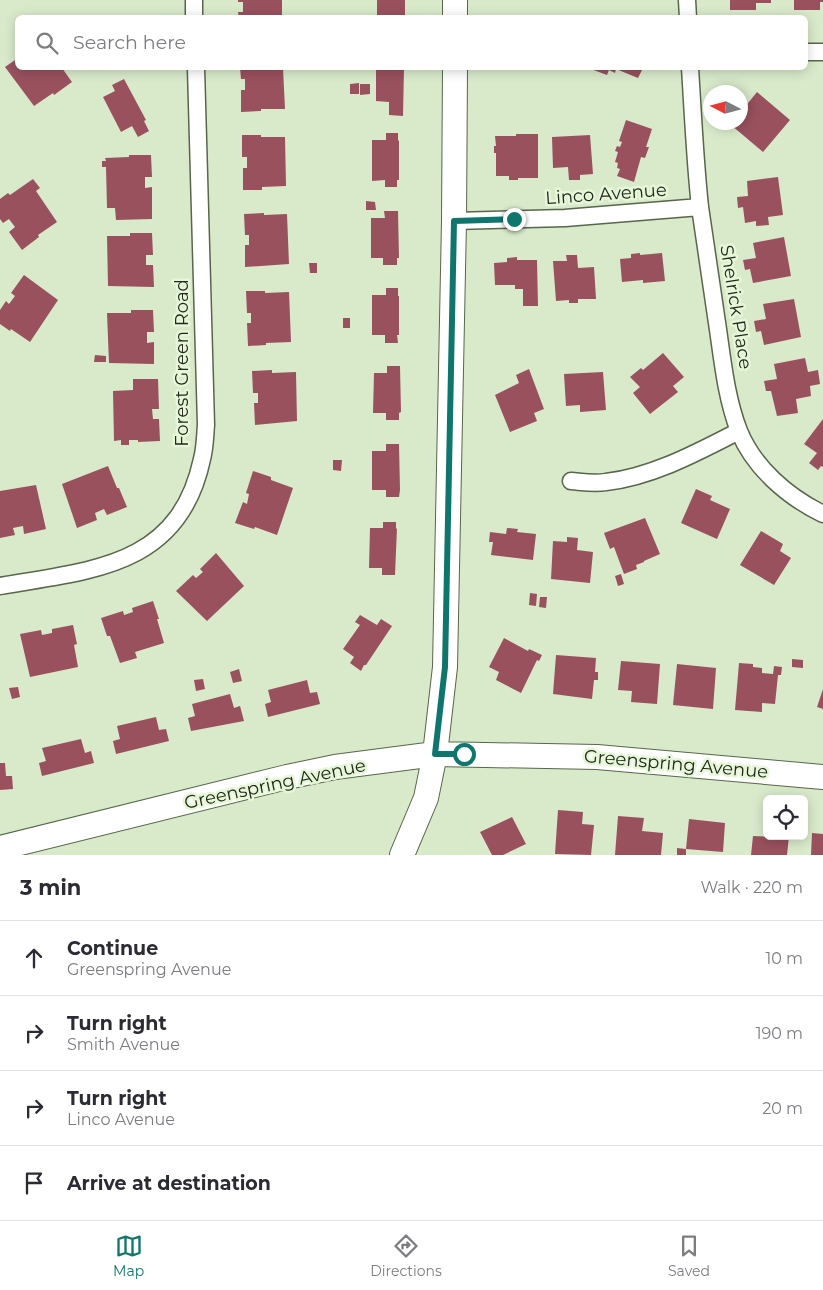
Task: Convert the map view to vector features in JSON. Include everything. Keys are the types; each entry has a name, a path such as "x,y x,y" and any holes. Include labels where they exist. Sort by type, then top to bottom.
{"main road":[{"path":"455,0 455,15"},
{"path":"402,855 426,798 435,754 445,667 454,221 455,70"},
{"name":"Greenspring Avenue","path":"0,848 287,777 335,767 435,754 598,757 823,777"}],"street":[{"path":"194,0 194,15"},
{"path":"687,0 688,15"},
{"path":"808,52 823,52"},
{"name":"Forest Green Road","path":"0,586 94,570 142,551 180,515 195,486 203,458 206,425 196,70"},
{"name":"Shelrick Place","path":"690,70 700,207 730,401 739,431 753,457 772,479 790,495 823,514"},
{"name":"Linco Avenue","path":"454,221 566,218 700,207"},
{"path":"571,481 605,483 624,479 681,461 739,431"}],"building":[{"path":"238,0 282,0 282,15 238,15 238,12 243,12 243,2 238,2"},
{"path":"377,0 405,0 405,15 377,15"},
{"path":"730,0 771,0 771,3 756,3 756,10 730,10"},
{"path":"794,0 823,0 823,2 820,2 820,10 794,10"},
{"path":"15,60 15,70 63,70 72,82 34,106 5,67"},
{"path":"240,70 283,70 285,109 261,109 261,111 241,112 241,90 245,90 245,79 241,79"},
{"path":"376,70 404,70 403,116 389,115 389,102 376,101"},
{"path":"593,70 609,70 607,75"},
{"path":"618,70 642,70 638,78"},
{"path":"124,79 146,120 144,121 149,131 138,137 132,126 121,132 103,97 115,91 112,85"},
{"path":"359,83 359,94 350,94 350,84"},
{"path":"360,84 370,84 370,94 360,95"},
{"path":"757,92 790,120 763,152 737,130 748,130 748,103"},
{"path":"626,120 652,129 646,147 649,147 645,158 641,157 634,182 617,176 620,169 617,168 618,163 615,162 618,152 615,151 622,142 619,141"},
{"path":"386,133 398,133 399,180 397,180 397,187 385,187 385,180 372,181 372,140 386,140"},
{"path":"516,134 538,134 538,178 509,180 509,176 496,176 495,136 516,136"},
{"path":"242,135 285,137 286,186 262,187 262,190 243,190 243,168 247,168 247,157 242,157"},
{"path":"590,135 593,174 580,175 580,180 569,180 568,167 553,168 552,137"},
{"path":"129,155 151,155 152,177 145,177 145,188 152,187 152,219 116,220 115,208 107,208 106,167 102,167 102,161 106,161 105,158 129,157"},
{"path":"778,177 783,215 768,217 769,225 756,226 756,221 745,223 743,207 738,208 737,197 748,196 747,181"},
{"path":"33,179 40,188 36,191 57,222 38,235 39,237 22,250 9,232 15,227 9,219 3,223 0,219 0,199 8,193 10,195"},
{"path":"366,201 375,202 376,210 366,210"},
{"path":"384,211 398,211 399,258 397,258 397,265 383,265 383,258 371,258 371,218 385,218"},
{"path":"264,213 264,215 287,214 289,264 245,267 245,245 249,245 249,235 245,235 244,214"},
{"path":"130,233 152,233 153,255 146,255 146,265 153,265 154,287 108,286 107,236 130,236"},
{"path":"784,237 791,276 753,283 750,269 745,270 743,260 756,258 753,243"},
{"path":"640,253 640,255 662,253 665,281 643,283 643,280 622,282 620,259 631,258 631,254"},
{"path":"566,255 577,255 578,268 594,267 596,299 578,299 578,303 569,303 569,300 556,301 553,261 567,261"},
{"path":"517,257 517,260 537,260 538,306 523,306 523,289 515,289 515,285 495,285 494,263 507,262 507,258"},
{"path":"309,263 317,263 317,273 310,273"},
{"path":"24,275 58,300 30,342 0,324 0,310 6,301 9,304 15,296 11,293"},
{"path":"386,288 398,288 398,343 385,343 385,335 372,335 372,295 386,295"},
{"path":"246,291 265,291 265,293 289,292 291,342 248,346 247,323 251,323 251,313 247,313"},
{"path":"794,299 801,337 764,345 761,331 756,332 754,321 766,319 763,304"},
{"path":"131,310 153,310 154,332 147,332 147,343 154,342 154,364 109,363 107,313 131,313"},
{"path":"343,318 350,318 350,328 343,328"},
{"path":"663,353 684,377 673,386 678,392 650,414 633,393 640,387 630,377 641,368 643,370"},
{"path":"95,355 106,356 106,362 94,362"},
{"path":"805,358 808,372 818,370 820,384 810,386 811,396 796,399 798,413 777,416 771,391 766,391 764,381 777,379 774,364"},
{"path":"387,366 400,366 401,412 399,413 399,420 386,420 386,413 373,413 374,373 387,373"},
{"path":"529,369 544,409 534,413 537,421 510,432 495,395 519,383 516,375"},
{"path":"272,370 272,373 296,372 297,421 255,425 254,403 258,403 258,393 253,393 252,371"},
{"path":"603,372 606,410 580,412 580,405 566,406 564,374"},
{"path":"133,379 158,379 159,409 152,409 153,419 159,419 160,441 138,442 138,440 129,440 129,445 121,445 121,440 114,441 113,391 133,390"},
{"path":"823,419 823,467 821,466 818,470 809,463 817,453 804,444"},
{"path":"386,444 399,444 399,497 386,497 386,490 372,490 372,451 386,451"},
{"path":"333,460 342,460 341,471 333,470"},
{"path":"108,466 127,507 107,515 104,509 95,513 97,520 77,528 62,484"},
{"path":"253,471 271,477 271,480 293,488 277,535 255,527 254,529 235,523 243,502 247,504 249,494 246,493"},
{"path":"36,485 46,529 24,534 23,526 13,528 15,535 0,538 0,491"},
{"path":"696,489 712,496 710,500 730,509 717,539 681,523"},
{"path":"645,518 660,554 636,565 637,569 624,574 614,547 610,549 604,533"},
{"path":"383,522 396,522 395,575 382,575 382,568 369,568 370,528 383,528"},
{"path":"507,528 518,529 517,532 536,534 533,560 491,555 493,542 489,542 490,532 506,534"},
{"path":"761,531 783,544 780,551 791,558 774,585 740,565"},
{"path":"567,537 578,538 577,550 593,552 590,583 551,579 553,541 567,542"},
{"path":"216,553 244,586 207,621 176,591 193,575 196,578 203,572 200,569"},
{"path":"621,574 624,584 618,586 615,576"},
{"path":"530,593 537,594 536,606 529,605"},
{"path":"540,597 547,597 546,608 539,607"},
{"path":"153,601 164,643 135,652 137,658 120,663 101,618 123,611 124,615 133,612 132,608"},
{"path":"360,615 377,625 381,619 392,626 361,671 350,663 354,657 343,649 360,625 355,622"},
{"path":"73,625 77,644 74,645 78,667 30,677 20,634 41,630 42,635 52,633 52,629"},
{"path":"504,638 528,651 529,649 542,655 539,661 537,660 521,693 496,680 499,672 489,667"},
{"path":"556,655 596,658 595,672 598,672 598,680 594,680 592,699 553,694"},
{"path":"792,659 803,660 803,668 792,667"},
{"path":"621,661 660,664 657,704 631,702 632,691 618,690"},
{"path":"739,663 753,664 753,667 762,668 762,673 773,674 774,666 782,667 781,675 778,675 775,704 762,703 762,712 735,710"},
{"path":"677,664 716,668 713,709 673,705"},
{"path":"239,669 242,681 233,683 230,672"},
{"path":"203,679 205,689 196,691 194,680"},
{"path":"307,680 310,693 317,692 320,704 268,717 265,704 271,702 268,690"},
{"path":"18,687 20,697 12,699 9,688"},
{"path":"823,689 823,709 817,707"},
{"path":"230,694 234,708 240,706 244,721 191,731 188,718 195,716 192,704"},
{"path":"156,717 159,730 166,729 169,741 116,754 113,741 120,739 117,726"},
{"path":"81,739 85,753 91,751 94,763 42,776 39,763 46,761 42,748"},
{"path":"0,763 5,763 6,776 12,776 13,789 0,790"},
{"path":"558,810 583,812 582,824 594,825 591,855 555,854"},
{"path":"618,816 644,818 642,831 663,833 661,855 615,855"},
{"path":"512,817 526,844 503,855 492,855 480,832"},
{"path":"689,819 725,823 723,852 686,849"},
{"path":"812,833 823,834 823,855 811,855"},
{"path":"753,836 763,837 763,840 789,840 787,855 751,855"},
{"path":"677,848 686,849 686,855 677,855"}],"route":[{"path":"464,754 435,754 445,667 454,221 514,219"}]}
